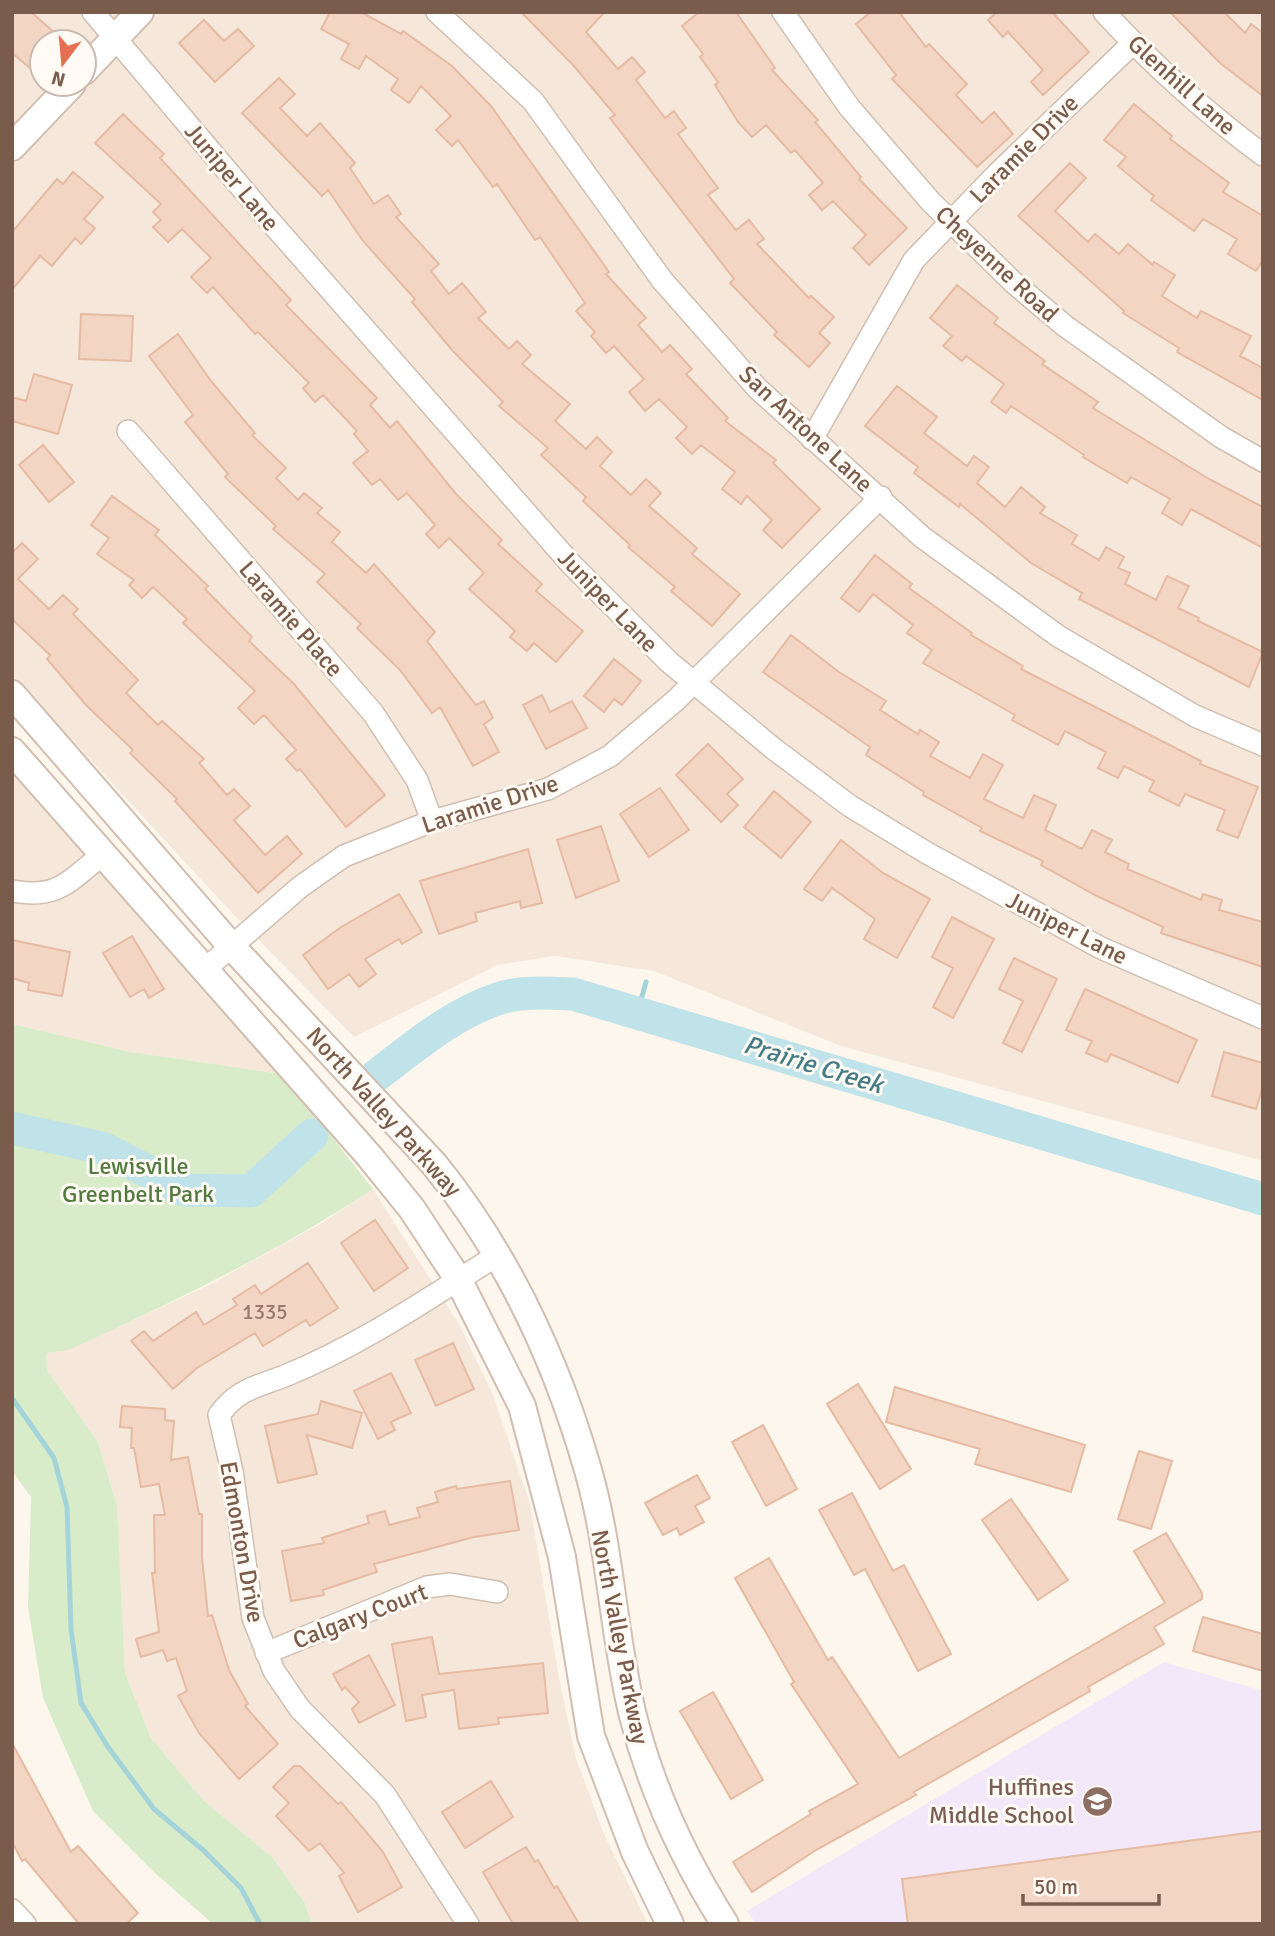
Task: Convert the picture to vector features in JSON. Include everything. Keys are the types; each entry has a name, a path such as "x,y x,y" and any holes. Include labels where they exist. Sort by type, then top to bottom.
{"street":[{"name":"Juniper Lane","path":"93,12 262,212 572,565 692,682 850,806 927,853 1101,948 1263,1018"},
{"path":"98,57 140,12"},
{"name":"San Antone Lane","path":"437,12 533,101 662,280 758,389 881,497 922,537 1058,636 1195,716 1263,745"},
{"name":"Cheyenne Road","path":"783,12 849,107 931,202 1014,283 1065,326 1221,437 1263,461"},
{"name":"Glenhill Lane","path":"1104,12 1210,116 1263,155"},
{"name":"Laramie Drive","path":"812,439 901,279 952,221 1133,43"},
{"path":"12,147 59,98"},
{"name":"Laramie Place","path":"128,431 373,713 417,780 432,821"},
{"name":"Laramie Drive","path":"204,971 300,887 344,856 432,821 548,789 610,756 677,700 692,682 881,497"},
{"name":"North Valley Parkway","path":"12,694 232,947 435,1164 460,1196 527,1305 588,1471 632,1714 645,1759 688,1857 725,1924"},
{"name":"North Valley Parkway","path":"12,751 370,1157 412,1209 458,1279 522,1406 551,1508 591,1736 635,1852 670,1924"},
{"path":"12,891 45,895 60,888 102,855"},
{"name":"Edmonton Drive","path":"468,1924 385,1795 300,1709 284,1688 266,1653 254,1618 244,1568 239,1514 219,1415 233,1396 335,1355 498,1255"},
{"path":"551,1508 592,1493"},
{"name":"Calgary Court","path":"266,1653 427,1587 450,1584 497,1592"},
{"path":"12,1910 25,1924"}],"shaded area":[{"path":"12,12 1263,12 1263,1161 841,1046 654,971 555,956 497,965 354,1037 234,915 12,675"},
{"path":"12,765 282,1074 131,1052 12,1024"},
{"path":"373,1189 460,1326 493,1395 530,1504 559,1678 576,1758 603,1832 648,1924 312,1924 305,1903 272,1857 203,1800 151,1738 125,1673 117,1506 98,1442 47,1370 46,1353 69,1350 207,1286 320,1224"},
{"name":"Huffines Middle School","path":"1164,1662 1263,1691 1263,1924 756,1924 747,1911"}],"green space":[{"name":"Lewisville Greenbelt Park","path":"12,1024 131,1052 282,1074 373,1189 262,1255 185,1295 69,1350 46,1353 47,1370 98,1442 117,1506 125,1673 151,1738 203,1800 272,1857 305,1903 312,1924 213,1924 155,1873 93,1811 43,1698 28,1607 31,1497 12,1471"}],"building":[{"path":"12,12 31,12 49,28 28,28 28,66 12,53"},
{"path":"330,12 361,12 401,34 403,31 452,66 491,106 609,272 606,274 646,318 638,325 662,352 670,345 692,369 686,374 728,418 725,421 776,460 773,463 820,509 782,548 763,530 772,520 747,496 741,504 722,489 735,472 701,445 692,454 676,438 687,427 659,399 645,411 629,392 644,379 614,346 606,353 591,336 595,332 576,311 585,303 540,237 535,240 497,184 493,187 458,140 452,146 436,130 451,116 421,86 409,103 391,90 398,79 366,56 359,69 341,59 349,44 321,29"},
{"path":"521,12 605,12 586,32 618,69 632,57 645,72 636,80 665,118 674,111 686,128 678,134 718,188 708,195 736,230 749,220 764,239 757,244 809,298 811,296 834,317 819,333 830,343 809,367 774,335 777,332 730,283 734,279 610,118 615,115 574,66"},
{"path":"699,12 736,12 775,68 772,70 818,120 815,122 861,177 859,179 907,228 869,265 853,248 866,235 833,201 822,210 809,195 823,183 795,150 791,153 766,125 752,137 738,122 715,85 718,82 700,57 703,54 682,26"},
{"path":"871,12 899,12 926,47 929,44 967,84 956,95 982,123 994,112 1013,134 977,167 892,79 896,75 856,24"},
{"path":"997,12 1052,12 1089,52 1043,95 1031,82 1043,70 1008,32 1003,37 988,20"},
{"path":"1170,12 1224,12 1245,33 1251,24 1263,33 1263,96 1220,63"},
{"path":"204,20 224,41 238,29 254,46 215,82 179,43"},
{"path":"279,78 295,94 280,108 307,136 320,123 355,163 350,168 374,204 388,195 401,214 396,217 439,264 431,271 449,294 462,283 486,312 478,318 509,349 517,341 531,355 522,364 570,404 555,421 586,449 597,437 612,452 600,466 631,495 646,479 661,493 649,506 697,548 692,554 740,594 712,626 671,591 675,587 628,547 630,545 583,501 586,497 541,455 548,448 499,406 503,402 452,350 412,302 415,299 363,241 328,190 322,196 242,113"},
{"path":"1134,104 1172,136 1170,139 1229,183 1223,192 1263,216 1263,260 1256,271 1228,254 1237,239 1203,219 1194,231 1151,200 1154,196 1118,166 1126,157 1104,140"},
{"path":"123,114 164,154 160,158 291,300 286,305 377,398 370,405 390,428 397,421 456,494 502,540 498,544 542,584 536,591 583,631 556,662 534,643 527,651 510,637 515,631 469,589 484,573 449,538 439,548 426,534 435,525 407,493 398,500 380,479 372,485 353,463 368,451 354,434 357,431 323,395 315,402 303,388 309,383 258,332 255,334 213,287 207,293 191,277 211,258 182,229 168,242 153,227 161,220 153,212 161,204 95,143"},
{"path":"1070,163 1086,178 1055,211 1088,242 1095,234 1119,254 1128,244 1153,265 1154,262 1175,275 1162,296 1197,318 1201,311 1251,336 1240,356 1263,368 1263,400 1177,352 1179,348 1123,313 1124,311 1018,216"},
{"path":"73,172 103,197 84,219 95,228 81,244 75,238 52,266 40,256 12,290 12,232 57,179 63,184"},
{"path":"957,285 998,318 994,323 1045,361 1042,364 1098,402 1093,408 1209,479 1263,507 1263,548 1191,509 1182,525 1162,513 1170,499 1131,477 1127,483 1083,457 1084,455 1011,406 1006,413 991,402 1004,384 966,356 962,361 943,346 952,336 930,318"},
{"path":"81,314 133,316 131,361 79,359"},
{"path":"178,334 211,381 255,433 252,435 286,468 276,478 298,500 304,493 322,508 317,513 340,532 332,542 366,573 374,564 435,632 427,641 476,705 484,701 493,718 484,724 499,752 473,766 440,707 432,713 400,670 357,628 361,624 317,582 325,574 273,529 276,526 225,477 228,474 185,422 193,415 149,356"},
{"path":"34,374 72,385 58,434 12,421 12,397 26,401"},
{"path":"897,386 937,417 924,433 967,466 974,456 989,467 977,483 1005,507 1021,487 1045,507 1040,513 1077,535 1072,544 1099,560 1106,547 1124,557 1118,568 1130,573 1125,584 1156,600 1167,576 1189,586 1178,608 1199,618 1198,621 1263,652 1249,687 1079,599 1082,593 1031,563 960,504 959,507 914,473 918,467 865,426"},
{"path":"43,445 74,482 49,502 19,465"},
{"path":"112,496 159,530 155,535 208,586 205,589 252,637 249,641 294,684 385,795 346,827 300,769 297,771 286,759 296,750 264,715 254,724 238,708 255,691 183,623 187,619 153,587 142,598 129,585 134,580 97,554 109,538 91,525"},
{"path":"22,543 38,559 18,579 49,609 63,595 78,609 73,614 138,680 126,693 158,725 162,721 204,759 199,763 227,795 234,789 250,806 234,820 265,855 287,836 302,854 258,893 175,801 177,799 130,753 133,750 86,705 47,659 50,655 12,619 12,553"},
{"path":"875,555 912,584 909,588 972,633 971,635 1023,666 1021,669 1201,761 1200,764 1258,787 1238,838 1217,830 1225,810 1185,794 1179,806 1149,791 1154,781 1124,766 1118,778 1098,768 1106,752 1065,731 1058,745 1012,720 1015,715 923,663 932,650 907,633 913,625 873,594 859,612 841,598"},
{"path":"791,635 839,672 886,701 880,710 918,734 920,730 939,742 930,756 970,778 983,754 1003,765 984,799 1023,818 1034,795 1056,805 1045,830 1082,849 1092,830 1112,840 1105,852 1129,864 1127,869 1201,900 1203,894 1222,900 1219,910 1263,922 1263,967 1161,933 1163,927 1097,896 1041,865 1043,861 980,831 982,828 923,795 924,792 866,755 870,747 763,672"},
{"path":"614,659 641,681 622,705 614,699 604,712 584,696"},
{"path":"542,695 550,712 572,701 587,728 546,749 523,705"},
{"path":"708,744 743,779 727,794 738,805 721,822 676,775"},
{"path":"660,788 689,830 649,857 620,814"},
{"path":"774,791 811,822 781,858 744,827"},
{"path":"601,826 619,881 576,898 557,840"},
{"path":"841,840 883,873 930,899 897,958 864,939 875,919 832,888 822,901 804,889"},
{"path":"528,849 542,903 521,908 520,901 475,913 477,921 439,934 420,881"},
{"path":"399,894 422,932 402,944 399,939 365,959 376,974 359,987 349,974 328,989 303,955 341,927"},
{"path":"952,917 994,939 953,1018 933,1007 953,968 932,957"},
{"path":"132,936 164,989 149,998 144,989 130,997 103,953"},
{"path":"12,940 70,952 62,996 28,990 29,983 12,978"},
{"path":"1014,958 1057,979 1022,1052 1003,1043 1023,1001 999,989"},
{"path":"1085,989 1197,1040 1178,1083 1111,1054 1107,1062 1086,1053 1092,1041 1066,1030"},
{"path":"1224,1052 1263,1063 1263,1086 1256,1109 1212,1096"},
{"path":"375,1220 408,1268 374,1291 341,1243"},
{"path":"308,1263 338,1308 310,1326 306,1320 263,1346 255,1333 197,1368 173,1389 131,1341 144,1331 153,1341 196,1312 204,1325 237,1305 233,1299 255,1285 261,1294"},
{"path":"453,1343 474,1389 436,1406 415,1360"},
{"path":"391,1373 411,1413 391,1422 395,1430 378,1439 354,1391"},
{"path":"858,1384 911,1469 880,1489 827,1404"},
{"path":"895,1387 1085,1445 1071,1492 975,1464 980,1449 886,1422"},
{"path":"321,1401 362,1413 352,1448 307,1435 317,1474 278,1483 265,1426 318,1414"},
{"path":"122,1406 165,1409 165,1420 174,1421 171,1460 188,1457 199,1514 202,1514 202,1557 208,1616 212,1615 229,1670 248,1704 245,1706 278,1744 239,1779 199,1733 178,1696 187,1691 176,1658 167,1661 163,1650 141,1657 136,1639 159,1632 152,1573 155,1573 154,1515 165,1515 159,1484 141,1487 134,1448 131,1448 132,1428 120,1427"},
{"path":"763,1425 797,1489 766,1506 732,1442"},
{"path":"1139,1451 1172,1461 1151,1529 1118,1519"},
{"path":"697,1475 710,1498 695,1506 704,1522 680,1535 677,1528 663,1535 645,1503"},
{"path":"510,1481 519,1530 474,1537 374,1564 377,1572 323,1590 324,1595 291,1601 282,1551 324,1543 322,1538 369,1523 367,1516 385,1511 389,1525 420,1517 417,1508 438,1502 435,1492 456,1486 457,1489"},
{"path":"852,1493 893,1571 904,1565 951,1654 918,1671 865,1569 854,1575 819,1510"},
{"path":"1011,1499 1068,1580 1038,1600 982,1520"},
{"path":"1166,1533 1202,1593 1202,1599 1154,1627 1164,1644 1088,1687 1090,1691 914,1792 916,1795 816,1850 752,1892 733,1862 811,1814 809,1811 858,1784 791,1684 794,1682 735,1578 769,1558 828,1660 832,1657 899,1758 1165,1603 1134,1551"},
{"path":"1203,1617 1263,1634 1263,1671 1193,1651"},
{"path":"432,1637 439,1674 543,1663 548,1713 498,1718 499,1724 459,1729 454,1690 422,1695 426,1717 406,1721 392,1644"},
{"path":"369,1655 395,1705 359,1723 352,1709 359,1702 345,1687 342,1690 333,1674"},
{"path":"713,1692 763,1780 731,1799 680,1711"},
{"path":"12,1743 71,1852 78,1846 138,1913 126,1924 79,1924 25,1859 22,1861 12,1842"},
{"path":"294,1766 300,1766 338,1804 341,1802 383,1852 402,1887 358,1912 339,1876 344,1873 320,1843 309,1851 276,1816 289,1803 273,1787"},
{"path":"491,1781 513,1817 465,1848 442,1812"},
{"name":"Huffines Middle School","path":"1263,1831 1263,1924 908,1924 902,1879"},
{"path":"526,1847 535,1862 538,1860 554,1888 557,1886 579,1924 513,1924 483,1872"}],"waterway":[{"path":"638,1011 646,982"},
{"name":"Prairie Creek","path":"377,1075 434,1032 480,1006 515,995 573,994 1263,1199"},
{"name":"Prairie Creek","path":"12,1128 102,1148 185,1190 251,1191 312,1135"},
{"path":"12,1398 54,1458 67,1507 71,1629 81,1703 108,1747 154,1809 203,1850 241,1888 260,1924"}],"place":[{"name":"Huffines Middle School","path":"1097,1801"}]}
